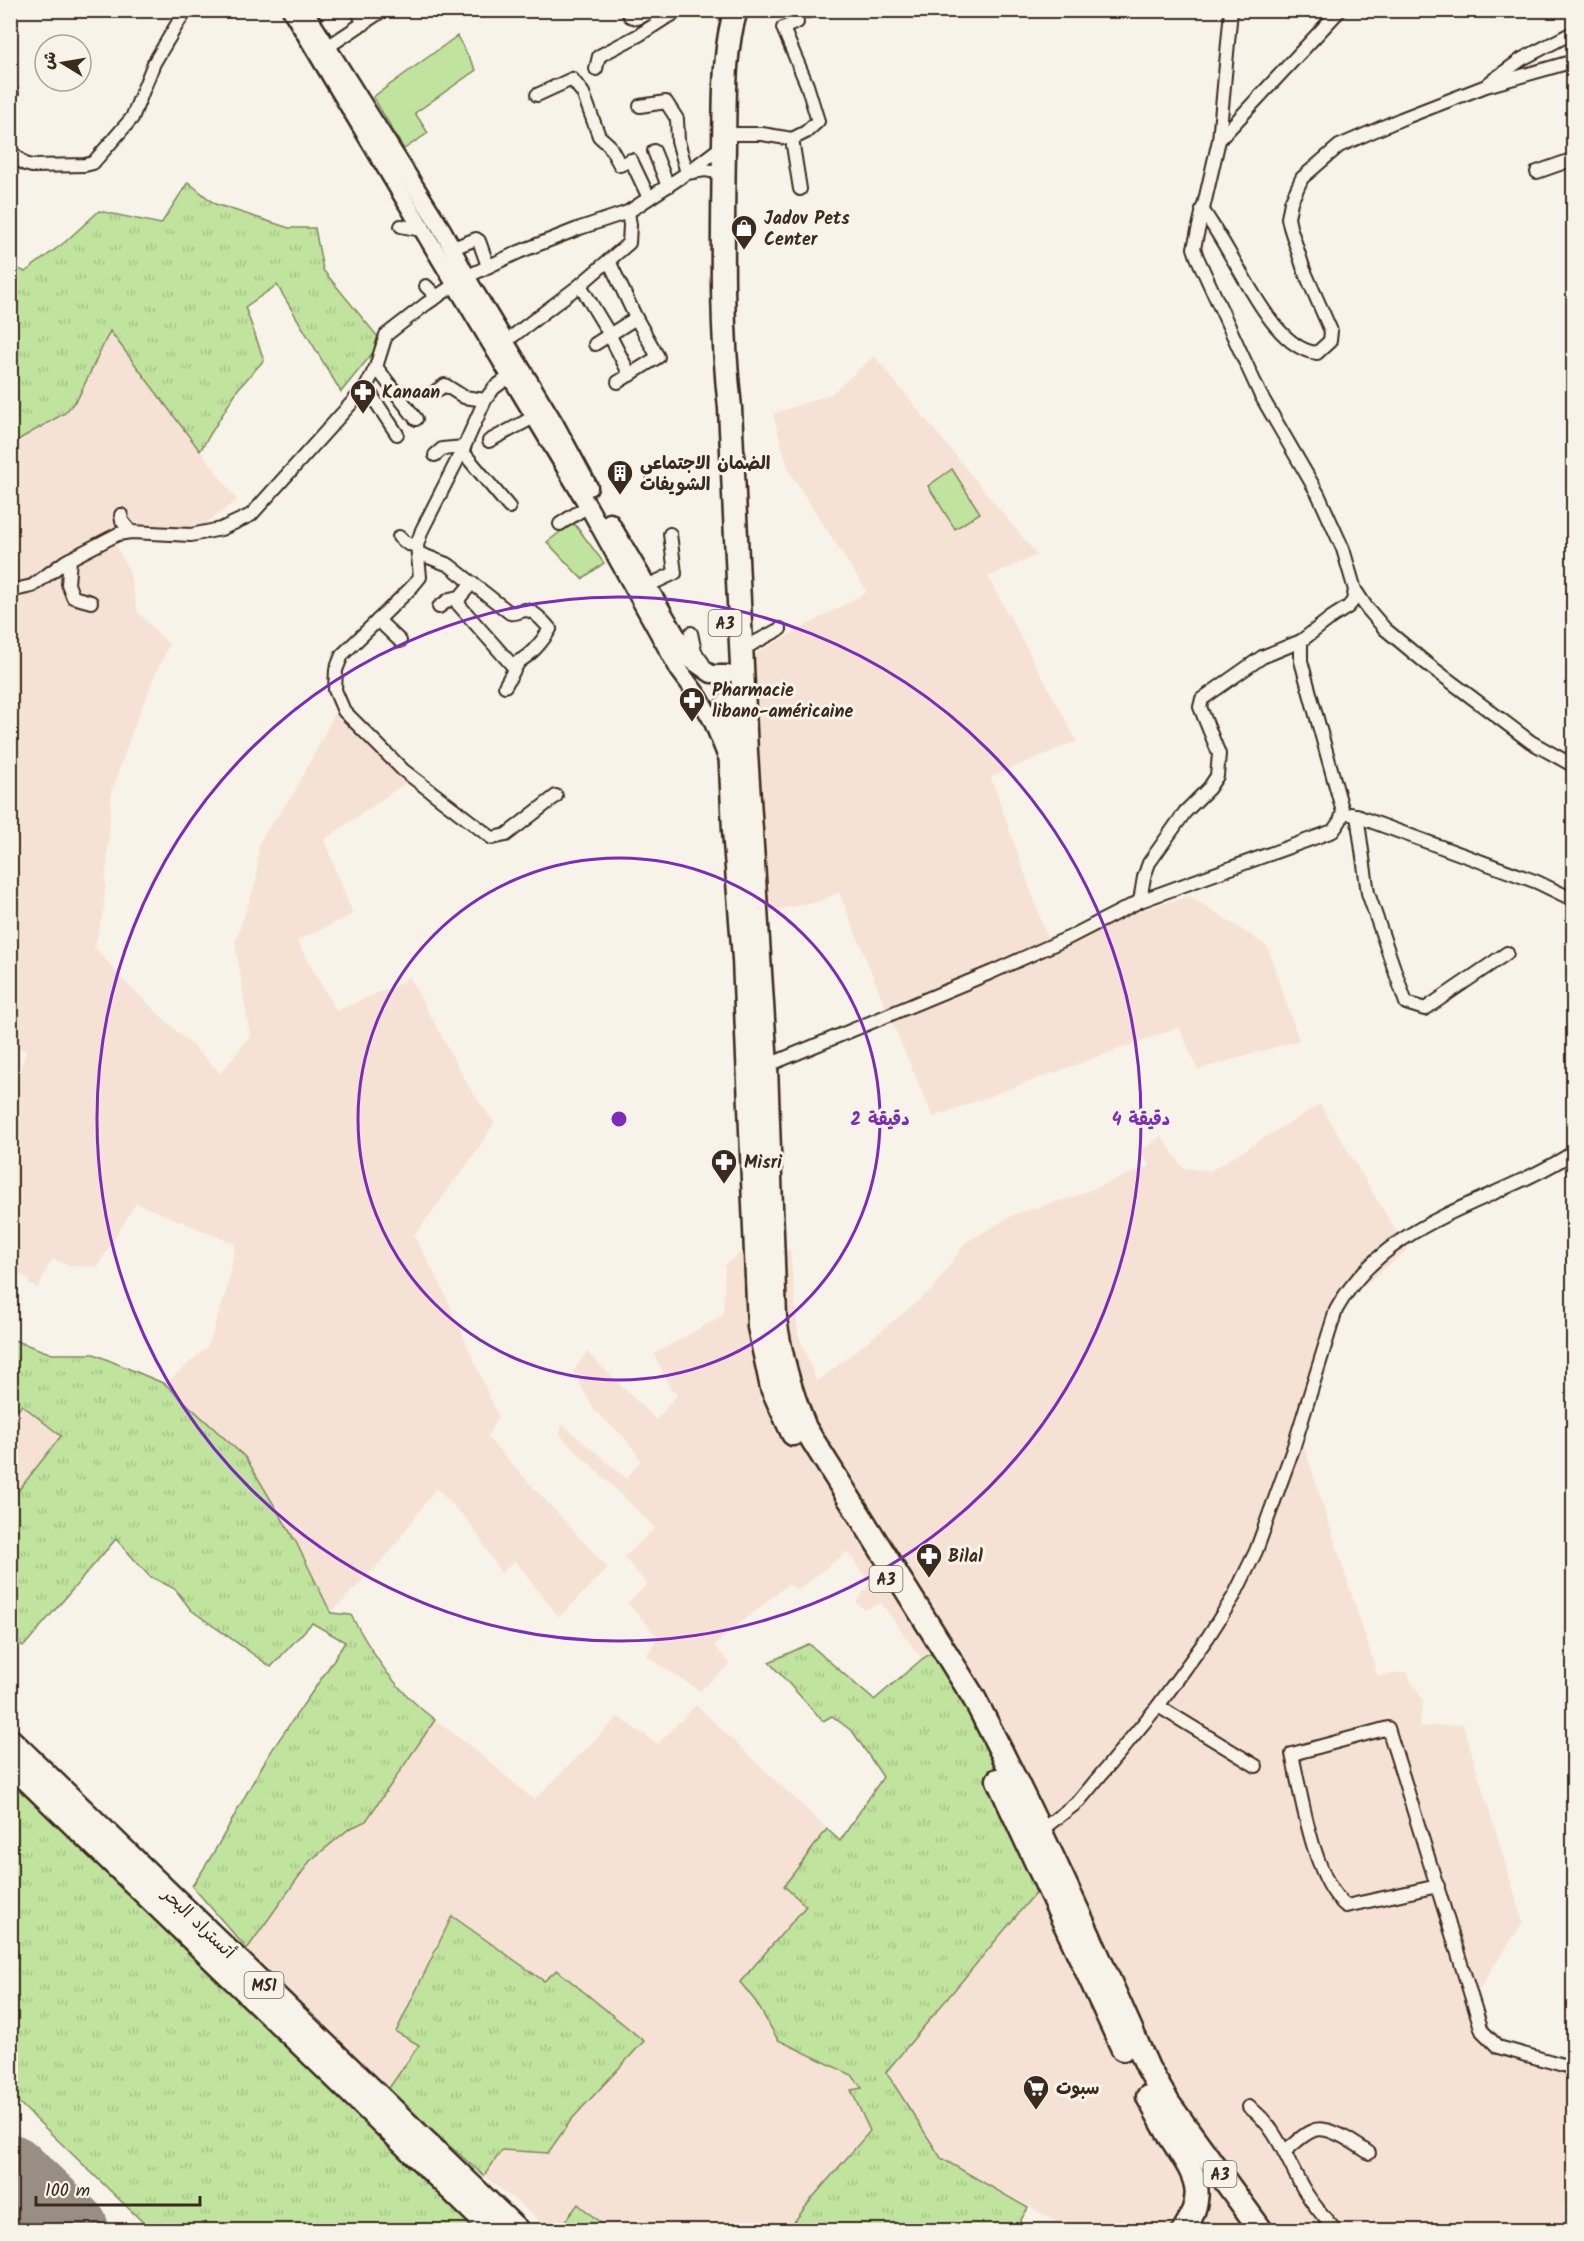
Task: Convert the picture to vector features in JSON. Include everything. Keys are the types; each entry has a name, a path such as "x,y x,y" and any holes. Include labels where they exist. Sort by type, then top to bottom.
{"highway":[{"name":"A3","path":"736,10 730,34 724,140 725,363 730,408 741,650 766,1066 775,1317 782,1354 797,1410 813,1443 974,1698 1040,1831 1148,2068 1169,2104 1260,2230"},
{"name":"A3","path":"725,363 720,414 719,674 730,766 744,970 759,1328 772,1388 790,1430 887,1581 957,1699 999,1782 1135,2074 1190,2166 1198,2186 1198,2196 1196,2209 1184,2230"},
{"name":"أتستراد البحر","path":"10,1740 517,2230"},
{"name":"أتستراد البحر","path":"10,1763 493,2230"}],"street":[{"path":"10,151 25,164 32,166 93,163 132,118 154,63 187,10"},
{"path":"357,10 364,24"},
{"path":"326,48 383,10"},
{"path":"627,10 630,16 637,18 651,12 658,18 664,19"},
{"path":"596,69 599,56 639,35 678,10"},
{"path":"10,591 32,586 70,559 118,534 131,532 191,535 221,529 251,515 366,387 378,362 386,335 461,280 488,266 580,228 628,212 687,173 724,140 762,134 792,139 806,132 818,121 807,85 783,28 798,21 795,10"},
{"path":"1231,10 1219,140 1194,248 1197,257 1260,393 1318,494 1343,549 1355,590 1367,608 1402,644 1440,674 1531,742 1574,766"},
{"path":"1219,140 1340,10"},
{"path":"304,12 453,248 461,280 510,376 588,506 680,670 712,720 730,766"},
{"path":"304,12 421,230 461,280 505,342 691,660 719,674"},
{"path":"1486,86 1522,59 1574,33"},
{"path":"1202,208 1253,294 1275,325 1306,352 1317,353 1330,341 1331,331 1292,239 1288,218 1291,202 1302,178 1339,146 1486,86 1574,61"},
{"path":"537,95 572,79 583,93 600,136 609,145 620,165 631,160 649,198"},
{"path":"640,106 666,102 677,119 678,141 687,173"},
{"path":"792,139 800,189"},
{"path":"654,152 668,186"},
{"path":"1537,172 1574,159"},
{"path":"687,173 705,170 723,173"},
{"path":"505,342 580,285 629,243 628,212"},
{"path":"401,226 421,230"},
{"path":"453,248 476,239 479,241 488,266"},
{"path":"609,261 636,318 658,357 618,382"},
{"path":"580,285 630,375"},
{"path":"426,286 437,297"},
{"path":"595,344 636,318"},
{"path":"378,362 417,414"},
{"path":"510,376 494,388 485,400 422,530 418,549 420,577 342,656 336,670 335,690 344,711 403,770 492,838 506,835 556,796"},
{"path":"436,392 445,384 464,397 485,400"},
{"path":"366,387 397,434"},
{"path":"489,441 534,417"},
{"path":"435,455 442,449 463,449"},
{"path":"463,449 509,507"},
{"path":"560,524 588,506"},
{"path":"121,515 122,521 131,532"},
{"path":"647,586 675,573 670,534"},
{"path":"399,537 449,565 510,613 530,611 550,629 545,638 518,663 505,686"},
{"path":"70,559 69,584 73,597 91,602"},
{"path":"472,582 460,597 458,604 511,664 518,663"},
{"path":"1140,901 1149,863 1185,812 1209,788 1217,776 1219,754 1200,707 1202,699 1262,657 1301,641 1352,603 1355,590"},
{"path":"439,607 450,599 460,597"},
{"path":"1344,610 1367,608"},
{"path":"378,620 400,641"},
{"path":"741,650 780,629"},
{"path":"691,633 695,652 719,674"},
{"path":"766,1066 992,972 1068,938 1140,901 1333,831 1343,812 1301,661 1301,641"},
{"path":"1343,812 1357,815 1537,882 1574,900"},
{"path":"1357,815 1368,893 1406,1003 1425,1009 1507,953"},
{"path":"1040,1831 1079,1801 1158,1706 1220,1619 1238,1589 1256,1551 1293,1449 1336,1310 1344,1296 1365,1271 1391,1247 1412,1232 1448,1212 1554,1165 1574,1152"},
{"path":"1158,1706 1256,1766"},
{"path":"1438,1887 1346,1906 1338,1900 1314,1849 1292,1754 1388,1728 1438,1887 1482,2031 1498,2047 1574,2068"},
{"path":"1249,2107 1257,2112 1285,2151 1305,2191 1335,2230"},
{"path":"1285,2151 1314,2130 1323,2129 1351,2141 1368,2153"}],"shaded area":[{"path":"110,330 237,500 195,532 170,530 114,541 129,571 138,612 169,645 132,732 112,791 104,906 95,947 123,980 221,1073 250,1036 235,942 256,881 259,842 295,791 335,713 407,782 324,840 353,914 297,941 336,1011 401,983 409,976 469,1087 494,1123 476,1152 414,1236 440,1283 498,1416 487,1437 608,1568 559,1617 515,1561 501,1573 470,1523 436,1488 391,1551 331,1613 296,1542 246,1458 165,1384 208,1346 228,1285 235,1244 136,1203 97,1267 72,1266 52,1259 38,1288 28,1284 30,1279 11,1271 11,1096 26,1052 10,1040 11,444 65,413 78,398"},
{"path":"874,356 1037,555 988,577 1077,741 991,777 1047,937 1190,896 1267,946 1299,1040 1198,1070 1179,1027 933,1117 839,892 818,902 765,912 754,736 753,655 867,592 789,471 773,414 831,394"},
{"path":"1320,1104 1407,1250 1349,1298 1303,1443 1378,1676 1406,1672 1423,1701 1419,1727 1463,1724 1523,1922 1477,1992 1490,2026 1507,2042 1569,2060 1573,2076 1574,2134 1564,2211 1567,2230 1201,2230 1190,2194 1168,2230 1071,2230 941,2158 886,2072 1047,1879 948,1644 922,1659 881,1603 865,1610 856,1602 870,1583 847,1552 798,1590 788,1584 714,1645 730,1664 700,1691 646,1656 658,1637 628,1603 647,1584 624,1557 655,1528 560,1435 562,1424 627,1479 641,1460 624,1437 594,1410 573,1371 587,1352 656,1420 677,1395 671,1389 654,1354 723,1315 725,1264 741,1253 790,1249 798,1334 817,1382 932,1290 965,1243 1015,1214 1073,1197 1149,1166 1140,1151 1161,1136 1183,1168 1210,1171"},
{"path":"22,1405 61,1436 11,1500 11,1419"},
{"path":"696,1705 827,1829 785,1886 806,1906 740,1982 756,2002 778,2040 852,2075 863,2088 851,2091 870,2131 788,2230 609,2230 578,2204 558,2230 548,2230 539,2220 484,2176 502,2149 548,2153 571,2120 643,2041 557,1970 544,1981 452,1917 396,2032 419,2044 387,2091 247,1949 310,1861 349,1829 366,1821 435,1720 479,1753 534,1800 618,1717 658,1744"}],"green space":[{"path":"457,36 476,70 415,113 428,133 404,149 373,97"},
{"path":"188,182 215,204 289,228 315,228 323,270 378,337 380,344 341,392 277,285 245,307 264,360 238,389 200,451 110,331 78,398 65,413 11,444 10,265 25,272 65,242 99,211 161,224"},
{"path":"952,469 980,513 955,529 928,486"},
{"path":"573,522 604,563 582,579 547,542"},
{"path":"11,1339 52,1354 94,1354 165,1384 246,1458 296,1542 331,1613 351,1615 397,1685 435,1720 366,1821 349,1829 310,1861 247,1949 192,1886 267,1758 345,1642 312,1623 271,1667 191,1610 175,1589 149,1576 116,1539 24,1646 11,1643 11,1500 61,1436 22,1405 11,1419"},
{"path":"948,1643 1047,1879 886,2072 941,2158 1028,2208 1015,2230 788,2230 870,2131 851,2090 862,2088 852,2075 778,2040 756,2002 740,1982 806,1906 784,1886 827,1829 840,1841 883,1777 853,1732 832,1716 823,1721 769,1662 809,1644 874,1700 922,1659"},
{"path":"10,1763 494,2230 151,2230 11,2095"},
{"path":"452,1916 544,1981 557,1970 644,2041 571,2120 548,2153 502,2150 484,2176 387,2091 419,2045 396,2032"},
{"path":"578,2204 609,2230 558,2230"}],"taxiway":[{"path":"10,2186 34,2211 47,2230"}],"runway":[{"path":"10,2171 72,2230"}],"place":[{"name":"Jadov Pets Center","path":"744,251"},
{"name":"Kanaan","path":"363,415"},
{"name":"الضمان الاجتماعي الشويفات","path":"620,496"},
{"name":"Pharmacie libano-américaine","path":"692,723"},
{"name":"Misri","path":"724,1185"},
{"name":"Bilal","path":"929,1579"},
{"name":"سبوت","path":"1036,2111"}]}
